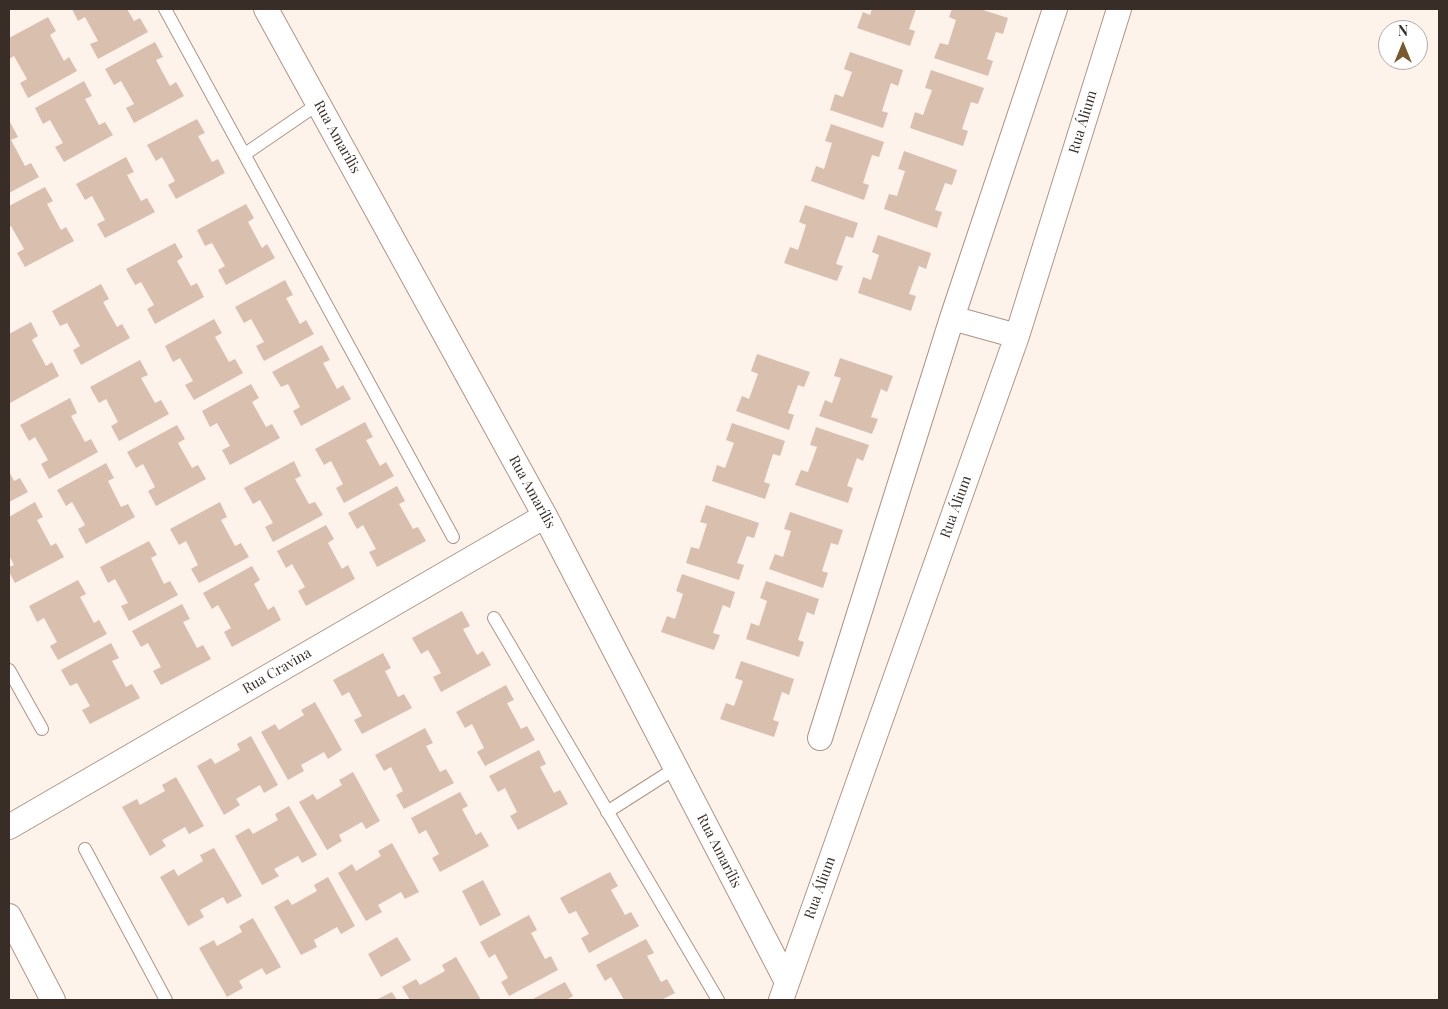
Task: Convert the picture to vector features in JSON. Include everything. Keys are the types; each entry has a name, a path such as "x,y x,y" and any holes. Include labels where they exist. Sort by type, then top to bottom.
{"street":[{"name":"Rua Amarílis","path":"266,9 545,516 676,768 784,991"},
{"path":"820,738 952,318 1055,9"},
{"name":"Rua Álium","path":"784,991 1017,336 1119,9"},
{"path":"952,318 1017,336"},
{"name":"Rua Cravina","path":"9,826 545,516"},
{"path":"9,916 53,1000"}],"lane":[{"path":"165,9 246,154 453,537"},
{"path":"246,154 318,104"},
{"path":"494,618 718,1000"},
{"path":"9,670 42,729"},
{"path":"607,812 676,768"},
{"path":"85,849 166,1000"}],"building":[{"path":"72,9 127,9 134,21 140,18 148,32 98,59 90,44 98,41 85,17 78,21"},
{"path":"872,9 916,9 909,29 915,31 910,46 857,28 863,12 870,15"},
{"path":"952,9 980,9 1008,18 1003,34 996,32 987,59 993,61 988,76 934,58 940,43 948,45 956,20 949,17"},
{"path":"48,17 56,31 50,35 64,61 69,57 77,71 28,98 20,83 27,79 14,56 9,59 9,38"},
{"path":"155,42 163,57 156,60 170,86 176,82 184,96 134,123 126,108 134,104 121,81 114,85 105,69"},
{"path":"850,52 903,70 898,86 891,83 882,111 888,113 883,128 830,110 835,94 843,97 852,72 844,69"},
{"path":"931,70 984,88 978,104 971,102 962,129 968,131 963,146 910,128 915,112 923,115 932,90 925,88"},
{"path":"84,81 92,96 85,99 99,125 105,122 113,135 64,162 55,147 63,143 50,120 43,124 35,108"},
{"path":"197,119 205,133 198,136 212,162 218,159 225,173 176,199 168,185 175,181 162,157 156,161 147,145"},
{"path":"9,120 18,137 11,140 25,166 31,163 39,177 9,193"},
{"path":"831,124 884,142 879,157 872,155 863,183 869,185 864,200 811,181 816,166 824,169 832,143 825,141"},
{"path":"904,151 957,170 952,185 945,183 935,210 942,212 937,228 884,209 889,194 897,196 905,171 898,169"},
{"path":"126,157 134,172 127,175 141,201 147,198 155,212 105,238 97,224 105,220 92,196 85,200 76,184"},
{"path":"45,187 53,201 47,204 61,230 66,227 74,241 25,267 17,253 24,249 11,226 9,227 9,206"},
{"path":"246,204 254,218 248,222 262,248 267,244 275,258 226,285 218,270 225,266 212,243 205,246 197,230"},
{"path":"805,205 858,223 853,238 846,236 836,264 843,266 837,281 784,263 790,247 798,250 806,225 799,222"},
{"path":"878,235 931,253 926,269 919,266 909,294 916,296 911,311 858,293 863,277 871,280 879,255 872,252"},
{"path":"175,243 183,257 177,261 191,286 197,283 204,297 155,324 147,309 154,305 141,282 135,285 126,269"},
{"path":"285,280 293,295 286,298 300,324 306,320 314,334 264,361 256,346 264,342 251,319 244,323 235,307"},
{"path":"101,284 109,299 103,302 117,327 122,324 130,338 81,365 73,350 80,346 67,323 60,326 52,311"},
{"path":"214,319 222,333 215,337 229,362 235,359 243,373 194,400 185,385 193,381 180,358 173,362 165,346"},
{"path":"31,322 38,336 32,340 46,366 52,362 59,376 10,403 9,334"},
{"path":"322,345 330,360 323,363 337,389 343,385 351,399 301,426 293,411 300,407 288,384 281,387 272,372"},
{"path":"757,354 810,372 804,387 798,385 788,413 794,415 789,430 736,411 742,396 749,399 758,374 751,371"},
{"path":"840,358 893,376 887,392 881,389 871,417 878,419 872,434 819,416 825,400 832,403 841,378 834,376"},
{"path":"140,360 148,375 141,378 155,403 161,400 169,414 119,441 111,426 118,422 106,399 99,403 90,387"},
{"path":"251,384 259,398 252,402 266,427 272,424 280,438 230,465 222,450 230,446 217,423 210,427 202,411"},
{"path":"70,398 77,413 71,416 85,442 91,439 98,452 49,479 41,464 48,460 35,437 29,441 20,425"},
{"path":"365,422 373,437 366,440 380,466 386,462 394,476 344,503 336,488 343,484 331,461 324,465 315,449"},
{"path":"732,423 785,441 780,456 773,454 764,482 770,484 765,499 712,481 717,465 725,468 734,443 726,440"},
{"path":"177,425 185,439 178,443 192,468 198,465 206,479 156,506 148,491 155,487 143,464 136,468 127,452"},
{"path":"816,427 869,445 863,461 857,458 847,486 853,488 848,503 795,485 801,470 808,472 817,447 810,445"},
{"path":"294,461 301,476 295,479 309,504 315,502 323,515 273,542 265,527 273,523 260,500 253,504 244,488"},
{"path":"106,463 114,478 108,481 121,507 128,504 135,517 86,544 78,529 85,525 72,502 66,506 57,490"},
{"path":"9,471 14,481 20,478 28,492 9,502"},
{"path":"397,486 405,501 399,504 413,529 418,527 426,541 377,567 369,552 376,549 363,525 357,529 348,513"},
{"path":"35,502 43,517 37,520 51,546 56,543 64,557 15,583 9,572 9,567 14,565 9,555 9,517"},
{"path":"220,502 227,517 221,520 235,546 241,543 249,557 199,583 191,569 198,565 186,541 179,545 170,529"},
{"path":"706,505 759,523 754,538 747,536 737,563 744,565 739,580 686,563 691,547 699,549 707,524 700,522"},
{"path":"790,512 843,530 838,545 831,543 822,571 828,573 823,588 769,569 775,554 783,557 791,531 784,529"},
{"path":"326,525 334,539 328,543 342,569 348,565 355,579 306,606 298,591 305,587 292,564 286,568 277,551"},
{"path":"149,541 157,555 151,558 164,584 170,581 178,595 129,621 121,606 128,603 115,579 108,583 100,567"},
{"path":"252,566 260,580 254,584 268,610 274,606 281,620 232,647 224,632 231,628 218,605 212,609 203,593"},
{"path":"682,574 735,592 730,608 723,605 713,633 720,635 714,650 661,632 667,616 675,619 683,594 676,591"},
{"path":"78,580 86,594 80,597 94,623 99,620 107,634 58,660 50,646 57,642 44,618 37,622 29,606"},
{"path":"766,581 819,599 814,615 807,612 798,640 804,642 799,657 746,639 751,623 759,626 767,601 760,598"},
{"path":"182,604 190,619 183,622 197,648 203,645 211,659 161,685 153,671 161,667 148,643 141,647 132,631"},
{"path":"462,611 470,626 463,629 477,655 483,651 491,665 441,692 433,677 441,673 428,650 421,654 412,638"},
{"path":"111,643 119,658 112,661 126,687 132,684 140,698 90,724 82,710 90,706 77,683 70,686 61,670"},
{"path":"383,653 391,668 385,671 398,697 404,694 412,708 362,734 354,720 362,716 349,692 342,696 333,680"},
{"path":"741,661 794,679 789,695 782,692 773,720 779,722 774,737 720,719 726,703 734,706 743,681 735,678"},
{"path":"506,685 514,700 507,703 521,729 527,726 535,740 485,766 477,752 484,748 472,724 465,728 456,712"},
{"path":"315,702 342,750 328,759 324,752 301,765 304,771 288,780 261,732 275,724 279,730 304,715 301,710"},
{"path":"425,728 433,743 426,746 440,772 446,769 454,783 404,809 396,795 403,791 391,767 384,771 375,755"},
{"path":"251,736 278,785 264,793 260,785 236,799 240,805 224,815 197,766 211,758 215,764 240,750 237,744"},
{"path":"539,750 546,764 540,767 554,793 560,790 568,804 518,830 510,816 517,812 505,788 498,792 489,776"},
{"path":"353,772 380,821 366,829 362,822 339,835 342,841 327,850 299,802 313,794 317,800 342,785 339,780"},
{"path":"176,777 204,826 189,834 185,827 162,840 166,846 150,856 122,807 137,799 140,805 165,791 162,785"},
{"path":"460,792 468,806 462,809 476,835 481,832 489,846 440,872 432,858 439,854 426,830 419,834 411,818"},
{"path":"289,806 317,855 302,863 298,856 274,869 279,876 262,885 235,836 249,828 253,834 278,820 275,814"},
{"path":"392,843 419,892 405,899 401,892 378,905 382,912 366,921 338,873 352,864 356,871 381,856 378,851"},
{"path":"214,848 242,896 227,904 223,897 200,910 204,917 188,926 160,877 174,869 178,876 203,861 200,855"},
{"path":"610,872 618,886 611,890 625,915 631,912 639,926 589,953 581,938 589,934 576,911 569,914 560,898"},
{"path":"328,877 355,926 341,934 337,927 314,940 317,947 301,955 274,907 288,899 292,905 317,891 314,885"},
{"path":"483,880 501,915 480,926 462,891"},
{"path":"529,915 537,930 531,933 545,959 551,956 558,970 509,996 501,982 508,978 495,954 489,958 480,942"},
{"path":"253,918 281,967 266,975 262,968 239,981 243,988 227,997 199,948 214,940 217,946 242,932 239,926"},
{"path":"397,937 411,960 381,977 368,954"},
{"path":"646,939 654,953 647,956 661,982 667,979 675,993 661,1000 624,1000 611,977 605,981 596,965"},
{"path":"456,957 481,1000 410,1000 402,987 416,979 420,985 445,971 442,965"},
{"path":"565,982 573,996 566,1000 531,1000"},
{"path":"392,992 397,1000 376,1000"}]}
